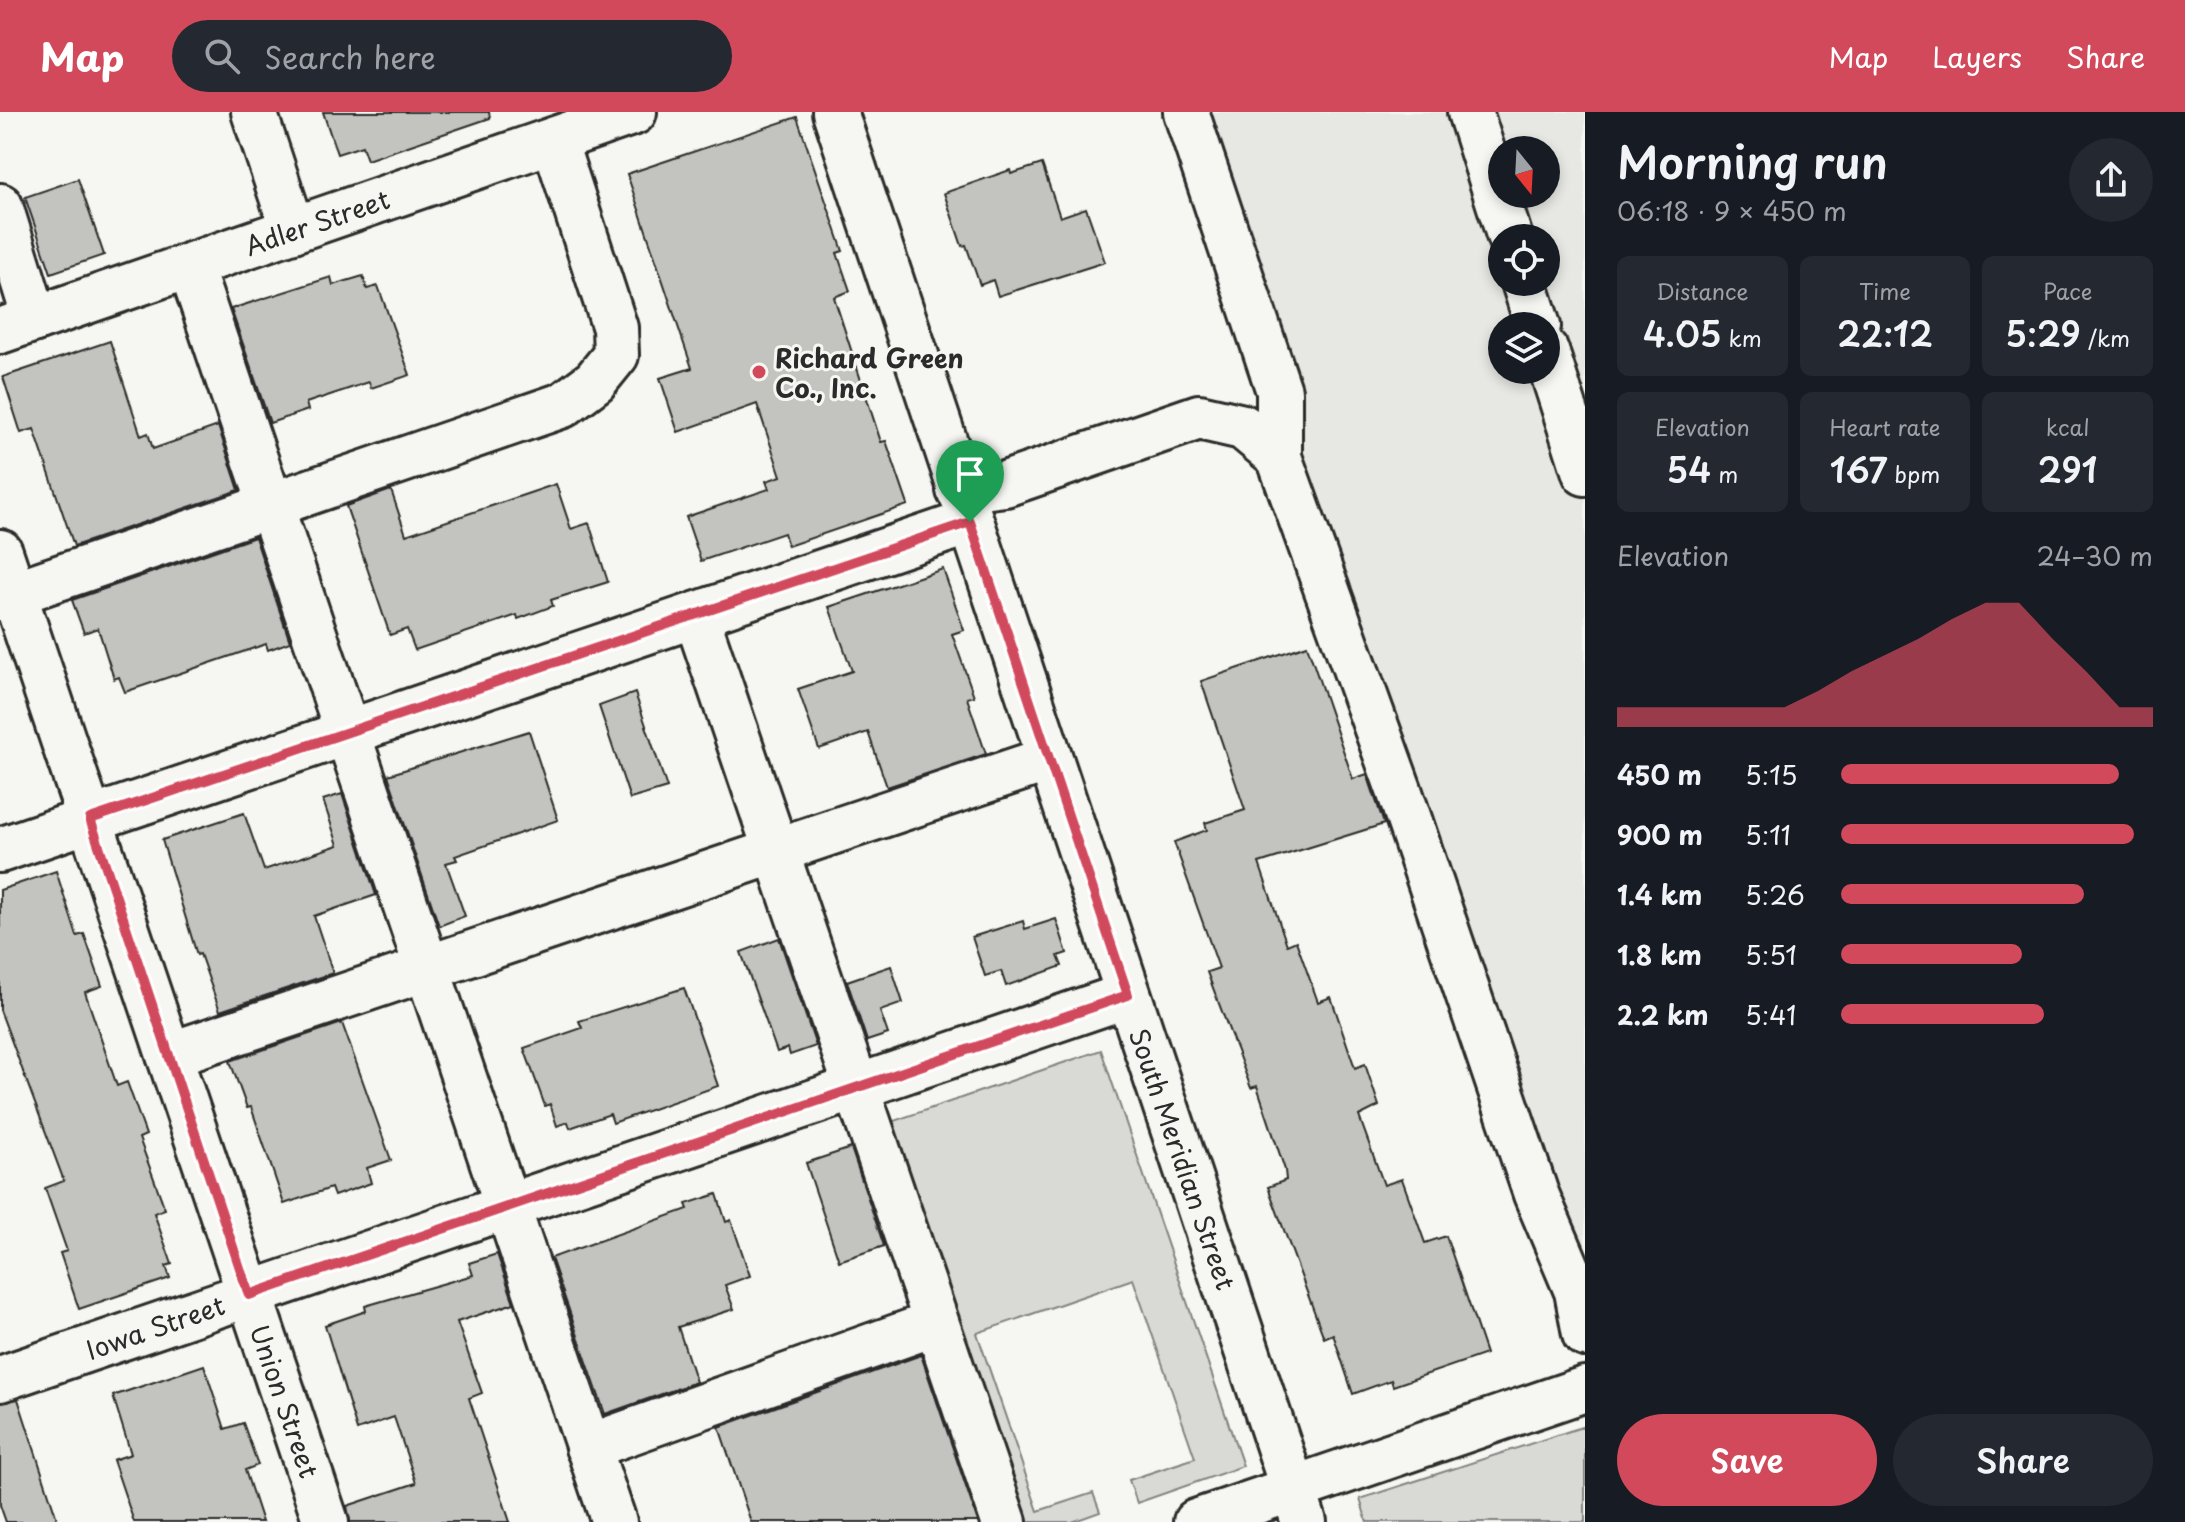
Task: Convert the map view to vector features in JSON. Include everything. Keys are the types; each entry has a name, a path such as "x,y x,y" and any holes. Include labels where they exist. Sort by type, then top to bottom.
{"street":[{"path":"254,112 293,230"},
{"name":"Adler Street","path":"17,325 634,112"},
{"name":"South Meridian Street","path":"835,112 1299,1505"},
{"path":"1186,112 1279,391 1279,457 1399,790 1536,1194 1577,1291 1585,1334"},
{"path":"1470,112 1506,224"},
{"path":"7,595 563,405 595,381 616,355 615,328 554,140"},
{"path":"0,206 17,325"},
{"path":"190,266 505,1208 614,1522"},
{"path":"1557,384 1585,473"},
{"path":"0,850 696,615 964,506 1005,484 1199,417 1243,427 1279,457"},
{"name":"Union Street","path":"0,552 7,595 90,819 326,1522"},
{"path":"696,615 1004,1522"},
{"path":"169,1055 1049,759"},
{"name":"Iowa Street","path":"0,1379 1128,995"},
{"path":"588,1447 936,1323"},
{"path":"1196,1522 1299,1505 1585,1389"}],"shaded area":[{"path":"1186,112 1585,112 1585,1288 1577,1291"},
{"path":"1101,1050 1243,1466 1137,1503 1129,1480 1195,1458 1133,1279 977,1333 1038,1511 1093,1493 1100,1512 1072,1522 1014,1522 879,1126"},
{"path":"1585,1426 1585,1522 1367,1522 1360,1499"}],"building":[{"path":"323,112 489,112 490,118 367,160 362,146 337,154"},
{"path":"797,117 843,251 837,253 850,291 834,297 881,442 886,441 908,505 788,546 784,533 701,561 686,517 769,489 766,481 781,476 757,404 678,432 660,378 692,368 627,174"},
{"path":"1042,164 1060,217 1086,208 1105,262 998,296 993,280 980,285 966,245 962,246 944,193 1010,170 1011,174"},
{"path":"78,179 104,255 51,273 25,197"},
{"path":"363,276 367,289 378,286 410,375 371,388 369,382 306,403 308,410 270,423 231,309 331,277 333,285"},
{"path":"110,341 141,436 148,433 153,449 218,426 239,490 74,546 34,429 21,433 3,377"},
{"path":"556,484 571,529 589,523 608,582 551,600 553,606 518,619 517,615 415,650 407,629 390,635 346,506 391,490 406,535"},
{"path":"255,537 290,642 268,650 266,644 125,692 119,677 114,679 98,628 84,633 72,600"},
{"path":"943,569 964,630 952,634 974,696 967,698 986,754 887,787 868,732 819,749 798,689 852,671 829,607"},
{"path":"1307,645 1353,779 1367,774 1384,824 1259,863 1287,945 1296,941 1318,1002 1331,997 1355,1068 1365,1064 1379,1106 1359,1116 1384,1185 1402,1179 1425,1243 1446,1236 1486,1354 1393,1386 1391,1380 1353,1394 1333,1334 1324,1338 1268,1187 1286,1180 1285,1170 1257,1086 1251,1088 1207,972 1219,968 1174,842 1207,830 1205,823 1245,810 1201,681"},
{"path":"635,693 667,788 630,799 599,706"},
{"path":"529,731 558,820 455,856 457,860 446,863 465,916 439,926 388,775"},
{"path":"342,794 376,895 314,916 333,973 220,1011 200,954 197,955 162,840 244,813 264,870 338,845 323,800"},
{"path":"56,871 77,936 84,934 102,986 85,992 117,1086 127,1082 146,1135 139,1138 165,1209 154,1213 172,1264 166,1266 170,1278 79,1309 60,1253 67,1251 45,1188 64,1181 0,1010 0,890"},
{"path":"1056,919 1067,953 1058,956 1062,966 1006,986 1001,971 985,976 972,937 1023,921 1025,929"},
{"path":"779,938 816,1046 790,1055 788,1048 777,1052 741,952"},
{"path":"891,966 903,1003 880,1011 888,1034 867,1041 847,981"},
{"path":"684,988 718,1086 613,1123 610,1114 570,1128 568,1122 557,1126 550,1104 545,1106 524,1048 582,1028 579,1021"},
{"path":"342,1023 391,1160 367,1168 371,1183 334,1196 331,1188 284,1204 251,1107 247,1108 230,1061"},
{"path":"851,1148 884,1246 839,1261 806,1163"},
{"path":"717,1194 726,1222 731,1220 750,1276 725,1285 734,1309 678,1327 696,1382 605,1414 551,1258 688,1209 686,1204"},
{"path":"497,1254 514,1303 457,1322 482,1393 469,1398 510,1522 350,1522 347,1506 416,1483 394,1417 357,1430 325,1325 366,1311 365,1306 473,1275 469,1263"},
{"path":"921,1355 978,1522 751,1522 719,1427"},
{"path":"204,1365 225,1429 243,1423 258,1465 245,1470 262,1522 134,1522 113,1460 131,1454 113,1396"},
{"path":"18,1399 58,1522 6,1522 0,1505 0,1403"}],"place":[{"name":"Richard Green Co., Inc.","path":"759,372"}],"route":[{"path":"970,522 1128,995 249,1295 90,819 970,522"}]}
